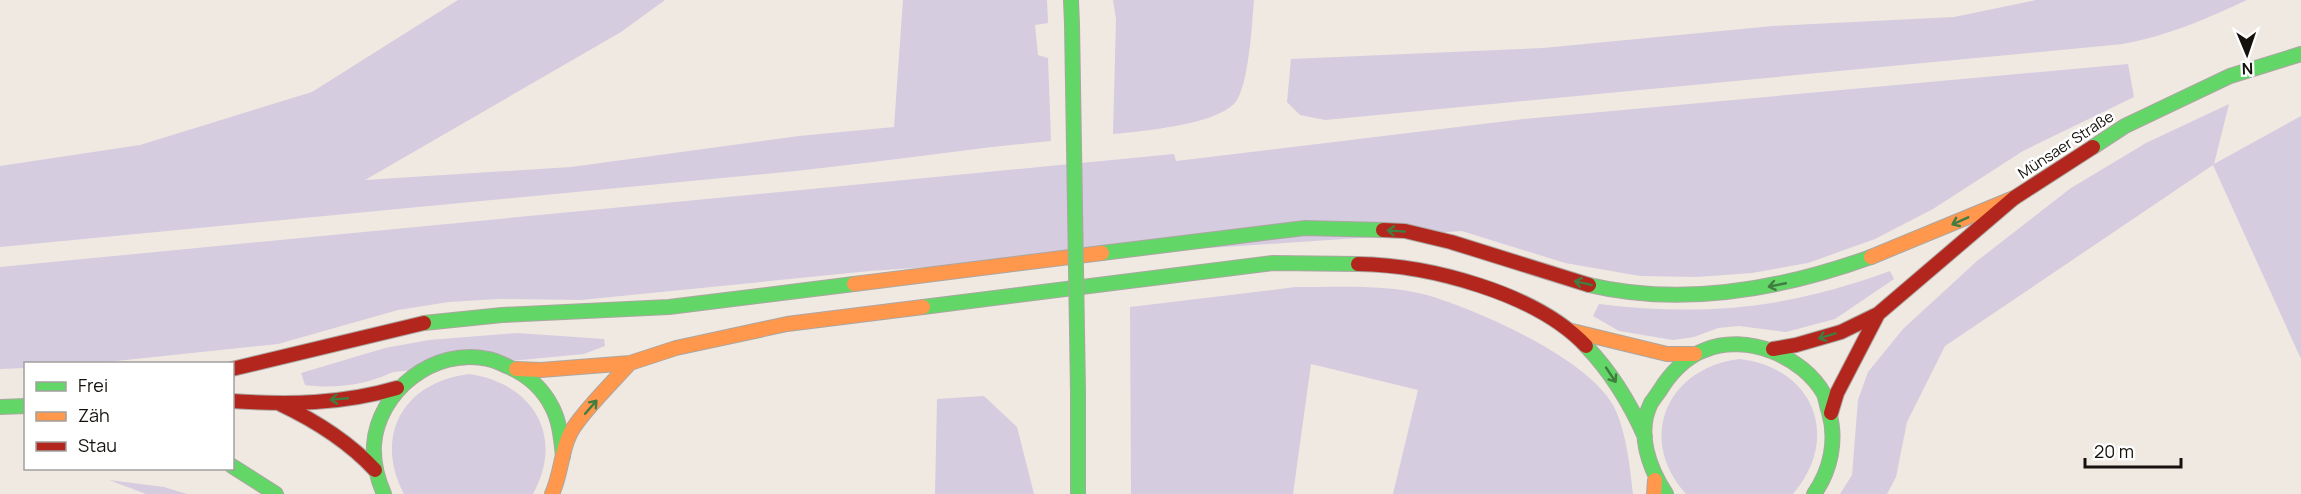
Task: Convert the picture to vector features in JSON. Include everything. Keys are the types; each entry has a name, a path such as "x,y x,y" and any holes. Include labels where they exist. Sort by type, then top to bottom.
{"main road":[{"path":"1071,0 1078,494"},
{"name":"Münsaer Straße","path":"1773,349 1841,332 1878,314 2014,198 2125,126 2230,76 2301,54"},
{"path":"234,369 420,323 502,315 669,307 1305,228 1401,230 1485,253 1560,278 1609,289 1660,294 1723,292 1776,285 1833,271 1883,255 2014,198"},
{"path":"516,369 551,370 630,363 676,348 787,324 1273,263 1377,264 1436,273 1478,285 1521,301 1572,332 1605,366 1632,408 1645,437"},
{"name":"Münsaer Straße","path":"1831,413 1837,393 1878,314"},
{"path":"1572,332 1667,354 1695,354"},
{"path":"1666,494 1655,487 1647,459 1645,437 1648,412 1658,388 1674,369 1695,354 1720,345 1747,343 1773,349 1799,364 1819,386 1831,413 1834,443 1827,472 1814,494"},
{"path":"384,494 375,470 374,440 381,412 397,388 422,368 453,357 486,358 516,369 537,385 552,406 561,430 563,456"},
{"path":"552,494 573,428 630,363"},
{"path":"234,401 280,404 375,396 397,388"},
{"path":"280,404 326,427 360,452 375,470"},
{"path":"0,407 24,406"},
{"path":"234,467 276,494"}],"shaded area":[{"path":"458,0 665,0 621,32 365,180 571,167 799,136 894,127 903,0 1047,0 1048,23 1035,25 1038,55 1048,58 1051,141 796,171 0,247 0,166 140,145 312,92"},
{"path":"1113,0 1254,0 1246,70 1239,96 1234,104 1224,111 1194,122 1113,134 1116,19"},
{"path":"2036,0 2247,0 2186,26 2123,44 1325,120 1300,115 1287,102 1291,59 1543,48 1773,26 1954,17"},
{"path":"2128,64 2134,97 2023,151 1933,209 1875,239 1808,263 1752,273 1696,277 1640,276 1565,263 1462,231 870,271 581,300 498,299 449,302 398,310 278,344 107,362 24,362 24,368 0,369 0,267 1174,154 1176,161 1524,119"},
{"path":"2229,104 2214,164 2301,116 2301,359 2213,165 1945,346 1907,422 1896,477 1887,494 1840,494 1852,475 1858,400 1868,372 1903,329 1977,261 2071,188 2146,143"},
{"path":"1890,271 1894,279 1835,319 1786,332 1739,326 1718,328 1694,337 1673,340 1619,331 1593,316 1599,304 1675,310 1711,309 1781,301 1817,294"},
{"path":"1296,287 1379,288 1412,291 1474,312 1556,353 1600,387 1613,405 1624,437 1633,494 1393,494 1418,390 1311,364 1293,494 1131,494 1130,307"},
{"path":"517,333 604,339 605,346 584,354 393,372 361,383 339,386 305,385 301,373 385,348 429,340"},
{"path":"1739,359 1765,365 1786,375 1802,390 1812,408 1817,428 1816,450 1808,472 1793,494 1686,494 1671,473 1663,451 1662,429 1667,409 1677,391 1693,376 1714,365"},
{"path":"469,374 491,379 510,388 526,401 537,416 544,433 546,452 542,473 533,494 404,494 395,472 392,451 394,432 400,415 412,400 427,388 446,379"},
{"path":"984,396 1017,427 1034,494 935,494 937,399"},
{"path":"109,480 164,487 187,494 146,494"}],"traffic: fast":[{"path":"1071,0 1072,24"},
{"path":"1072,24 1078,391"},
{"path":"2093,147 2125,126 2230,76 2301,54"},
{"path":"1102,253 1305,228 1383,230"},
{"path":"1589,285 1660,294 1732,291 1802,278 1871,257"},
{"path":"923,307 1273,263 1358,264"},
{"path":"424,323 502,315 669,307 854,284"},
{"path":"1666,494 1654,473 1646,450 1645,426 1651,403 1672,374 1693,356 1721,345 1738,344 1772,351 1788,359 1815,381 1824,394 1831,423 1831,455 1825,475 1814,494"},
{"path":"1586,346 1620,389 1645,437"},
{"path":"384,494 376,470 374,445 378,425 386,407 412,377 448,360 468,357 491,360 516,370 528,378 544,394 555,413 563,456"},
{"path":"1078,391 1078,494"},
{"path":"0,407 24,406"},
{"path":"234,467 276,494"}],"traffic: slow":[{"path":"1871,257 2014,198"},
{"path":"854,284 1102,253"},
{"path":"516,369 541,370 630,363 676,348 787,324 923,307"},
{"path":"1572,331 1667,354 1695,354"},
{"path":"552,494 566,443 574,427 630,363"},
{"path":"1654,494 1655,480"}],"traffic: jam":[{"path":"1773,349 1841,332 1878,314 2014,198 2093,147"},
{"path":"1383,230 1405,231 1451,242 1589,285"},
{"path":"1358,264 1417,270 1448,276 1511,297 1565,327 1586,346"},
{"path":"1831,413 1837,393 1878,314"},
{"path":"234,369 424,323"},
{"path":"234,401 315,402 356,397 397,388"},
{"path":"280,404 331,432 375,470"}]}
